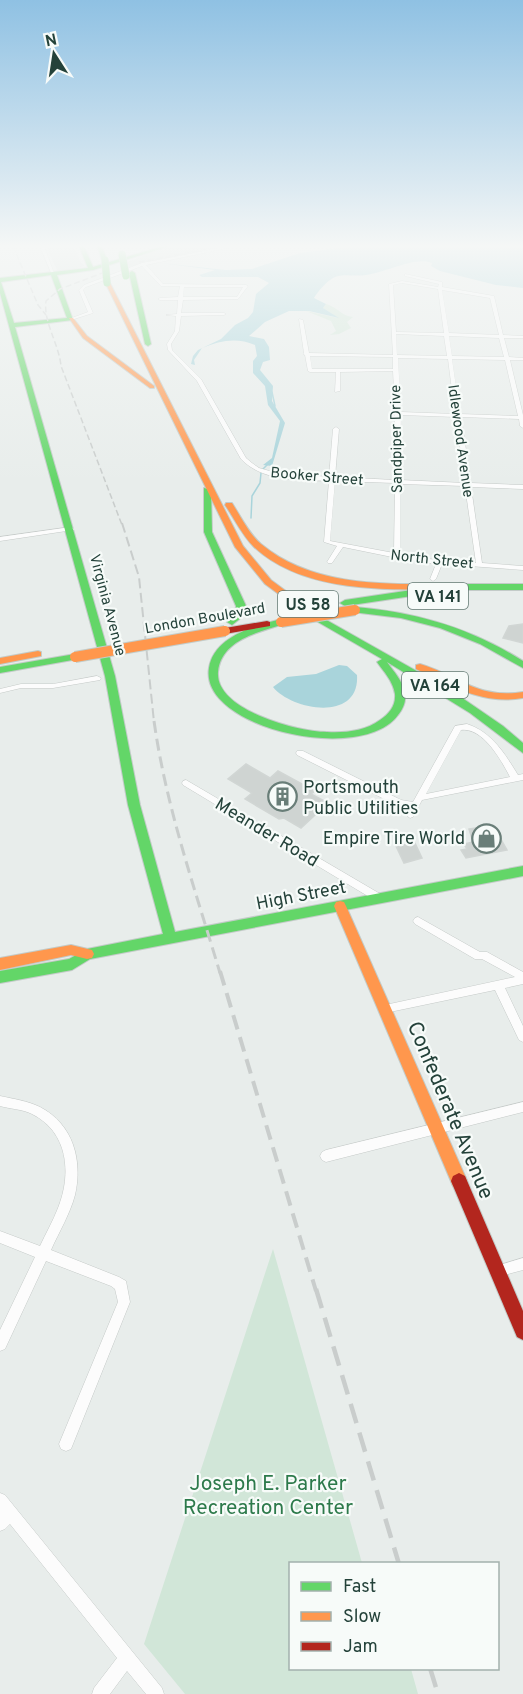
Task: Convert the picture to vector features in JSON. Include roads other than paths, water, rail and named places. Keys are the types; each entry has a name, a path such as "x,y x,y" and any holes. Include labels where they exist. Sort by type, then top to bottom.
{"main road":[{"name":"Virginia Avenue","path":"13,325 71,529 123,735 138,822 170,938"},
{"path":"75,325 80,333 135,370 164,399"},
{"name":"US 58","path":"136,325 252,552 290,591 319,611 420,667 486,697 504,699 523,695"},
{"name":"US 58","path":"143,325 164,399 205,480 208,494 208,532 242,606 239,615 226,626"},
{"path":"143,325 148,344"},
{"name":"VA 164","path":"205,480 238,547 255,570 295,605 452,695 523,749"},
{"path":"229,505 258,546 301,570 370,585 452,588"},
{"name":"London Boulevard","path":"0,661 74,652 452,588 523,586"},
{"name":"London Boulevard","path":"350,606 449,595 523,595"},
{"name":"US 58","path":"350,606 392,610 437,621 477,638 523,665"},
{"path":"276,619 229,644 217,657 213,678 225,698 254,717 280,728 338,736 361,733 381,725 400,707 402,685 392,670 340,632"},
{"name":"London Boulevard","path":"0,670 74,652"},
{"name":"VA 164","path":"420,667 490,709 523,735"},
{"name":"High Street","path":"0,977 72,964 87,954 523,870"},
{"name":"Confederate Avenue","path":"340,906 523,1331"},
{"name":"High Street","path":"0,964 71,950 87,954"}],"street":[{"name":"Booker Street","path":"176,325 170,350 200,380 248,463 276,475 523,487"},
{"path":"302,325 310,371 395,370"},
{"name":"Sandpiper Drive","path":"392,325 398,413 397,556"},
{"name":"Idlewood Avenue","path":"446,325 478,564"},
{"path":"499,325 523,426"},
{"path":"393,333 523,337"},
{"path":"306,354 523,359"},
{"path":"337,392 338,372"},
{"path":"398,413 522,418"},
{"path":"330,562 340,546 330,544 326,539 336,429"},
{"path":"0,539 71,529"},
{"name":"North Street","path":"340,546 440,562 523,568"},
{"path":"433,579 440,562"},
{"path":"0,691 21,686 53,686 97,678"},
{"path":"300,753 399,803 417,802 519,778 496,747 472,726 462,726 458,728 417,802 410,815"},
{"name":"Meander Road","path":"186,783 379,898"},
{"path":"418,921 523,979"},
{"path":"384,1009 523,979"},
{"path":"498,985 523,1037"},
{"path":"0,1101 37,1111 48,1118 62,1132 73,1165 70,1194 0,1344"},
{"path":"326,1156 523,1107"},
{"path":"0,1237 115,1281 124,1294 124,1302 66,1444"},
{"path":"497,1271 523,1264"},
{"path":"3,1512 156,1694"},
{"path":"100,1694 127,1658"}],"water":[{"path":"235,325 262,325 249,336 264,339 269,347 270,360 263,362 260,370 273,386 272,401 285,423 272,466 263,465 272,458 280,421 268,405 265,386 253,373 253,361 257,356 255,345 241,341 215,343 203,348 221,339"},
{"path":"202,348 194,360 195,365 191,364 193,356"},
{"path":"339,665 347,666 357,675 355,690 348,700 336,706 323,708 294,702 273,687 287,677 316,674"}],"waterway":[{"path":"272,392 275,406"},
{"path":"263,469 268,464"},
{"path":"251,518 252,496 260,483 261,473"}],"railway":[{"path":"49,325 61,366 122,525"},
{"path":"122,523 139,577 154,722"},
{"path":"154,721 174,816 220,973"},
{"path":"220,971 316,1291"},
{"path":"316,1289 398,1562"},
{"path":"431,1670 438,1694"}],"place":[{"name":"Portsmouth Public Utilities","path":"282,797"},
{"name":"Empire Tire World","path":"486,838"}],"park label":[{"name":"Joseph E. Parker Recreation Center","path":"268,1495"}]}
